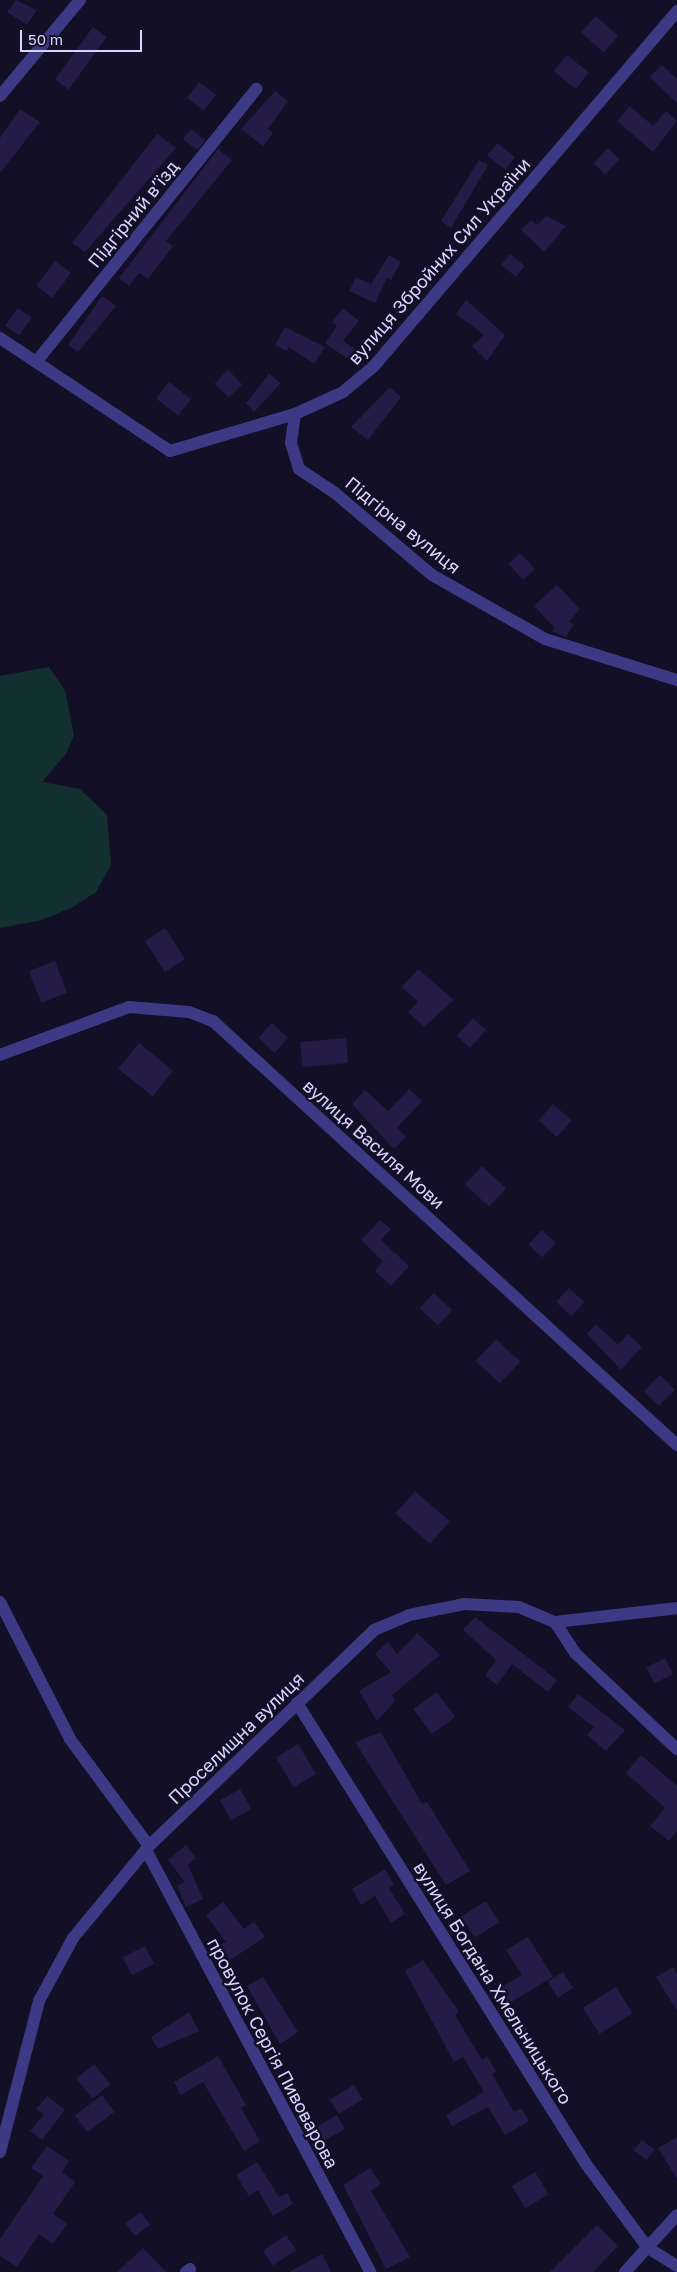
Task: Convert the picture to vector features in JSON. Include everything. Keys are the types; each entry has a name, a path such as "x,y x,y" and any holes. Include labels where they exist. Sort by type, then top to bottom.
{"street":[{"path":"0,96 80,0"},
{"name":"вулиця Збройних Сил України","path":"36,362 170,451 295,414 344,392 374,366 677,11"},
{"name":"Підгірний в’їзд","path":"36,362 256,89"},
{"path":"0,338 36,362"},
{"name":"Підгірна вулиця","path":"295,414 291,443 299,468 335,493 432,575 545,639 677,680"},
{"name":"вулиця Василя Мови","path":"0,1055 129,1007 189,1012 213,1021 677,1444"},
{"name":"провулок Сергія Пивоварова","path":"0,1602 70,1738 148,1848 370,2272"},
{"name":"Проселищна вулиця","path":"0,2152 39,2001 73,1938 148,1848 374,1630 409,1615 464,1604 519,1607 555,1622 677,1608"},
{"path":"555,1622 575,1653 677,1749"},
{"name":"вулиця Богдана Хмельницького","path":"297,1703 586,2164 648,2248 677,2266"},
{"path":"625,2272 677,2215"}],"green space":[{"path":"49,667 65,690 74,735 66,754 42,782 80,789 107,815 111,865 96,892 73,907 42,920 0,928 0,676"}],"building":[{"path":"16,0 37,10 27,25 7,12"},
{"path":"596,16 618,36 604,52 581,32"},
{"path":"93,27 107,37 69,90 55,80"},
{"path":"567,55 589,73 576,89 554,71"},
{"path":"662,65 677,79 677,103 650,77"},
{"path":"199,82 216,95 204,111 187,98"},
{"path":"275,91 288,101 268,129 273,133 263,146 241,129"},
{"path":"630,106 653,126 666,111 677,121 653,152 617,121"},
{"path":"20,109 40,122 0,173 0,138"},
{"path":"191,129 205,140 197,150 183,139"},
{"path":"157,134 176,148 85,252 72,243"},
{"path":"497,143 515,157 505,170 487,156"},
{"path":"608,148 620,159 605,174 594,163"},
{"path":"218,149 232,160 166,241 173,246 148,279 139,273 129,286 119,278"},
{"path":"479,160 488,165 451,228 441,221"},
{"path":"546,216 566,226 544,252 521,230 531,220 537,225"},
{"path":"510,254 525,266 516,277 501,265"},
{"path":"389,255 401,262 391,280 387,278 375,303 349,291 356,277 371,284"},
{"path":"55,261 71,273 52,298 36,286"},
{"path":"102,296 116,306 78,352 68,345"},
{"path":"466,300 505,335 487,361 472,346 484,335 456,314"},
{"path":"18,308 32,318 19,336 5,326"},
{"path":"343,308 359,321 343,341 361,353 354,363 325,343 337,326 332,322"},
{"path":"285,327 325,347 314,364 289,347 286,351 275,345"},
{"path":"228,370 242,384 229,398 215,383"},
{"path":"269,374 281,383 254,412 246,403"},
{"path":"169,382 191,399 178,416 156,399"},
{"path":"390,387 401,397 368,440 351,427"},
{"path":"520,553 535,569 523,580 508,564"},
{"path":"557,585 580,609 569,622 574,624 566,637 552,631 555,628 534,606"},
{"path":"165,928 185,959 165,972 145,941"},
{"path":"55,961 67,993 41,1003 29,971"},
{"path":"418,969 454,1000 424,1027 408,1012 418,1002 402,987"},
{"path":"473,1018 486,1030 470,1048 457,1036"},
{"path":"272,1023 288,1038 274,1053 258,1038"},
{"path":"346,1038 348,1063 302,1067 300,1042"},
{"path":"139,1043 173,1071 152,1096 118,1069"},
{"path":"409,1089 422,1101 397,1128 406,1137 394,1149 352,1104 365,1090 388,1111"},
{"path":"553,1104 572,1121 557,1137 538,1120"},
{"path":"482,1166 506,1189 489,1207 465,1184"},
{"path":"380,1220 391,1229 381,1240 409,1266 391,1286 375,1271 383,1261 361,1240"},
{"path":"542,1230 556,1243 542,1258 528,1245"},
{"path":"569,1288 584,1302 571,1316 556,1302"},
{"path":"434,1293 452,1310 438,1325 420,1308"},
{"path":"596,1324 618,1345 628,1334 642,1347 621,1370 587,1334"},
{"path":"496,1339 520,1362 500,1383 476,1361"},
{"path":"660,1375 675,1390 659,1406 644,1391"},
{"path":"415,1491 450,1521 430,1544 395,1514"},
{"path":"475,1617 557,1680 548,1692 512,1664 497,1685 485,1676 496,1660 463,1630"},
{"path":"417,1633 440,1655 392,1695 395,1701 377,1721 359,1691 391,1672 375,1654 388,1642 397,1654"},
{"path":"665,1658 673,1674 654,1684 646,1668"},
{"path":"437,1692 455,1717 432,1734 414,1709"},
{"path":"578,1694 625,1730 606,1751 587,1735 594,1727 568,1707"},
{"path":"381,1732 422,1804 427,1802 470,1871 446,1885 355,1742"},
{"path":"298,1744 316,1774 294,1787 276,1757"},
{"path":"641,1755 677,1786 677,1831 669,1841 650,1826 665,1808 626,1773"},
{"path":"240,1789 251,1809 231,1820 220,1800"},
{"path":"186,1845 196,1858 188,1865 203,1899 186,1907 177,1886 185,1882 168,1860"},
{"path":"385,1869 394,1885 389,1888 405,1914 391,1923 375,1896 361,1905 352,1889"},
{"path":"486,1901 499,1922 475,1938 461,1916"},
{"path":"223,1902 244,1929 254,1922 265,1937 230,1960 220,1945 226,1942 206,1915"},
{"path":"528,1937 553,1977 508,2004 498,1989 522,1975 506,1950"},
{"path":"145,1946 154,1964 132,1975 123,1957"},
{"path":"423,1960 459,2012 455,2015 482,2060 487,2056 496,2072 492,2074 514,2112 521,2108 529,2121 505,2135 488,2107 452,2126 446,2115 484,2092 463,2057 454,2062 405,1971"},
{"path":"673,1967 677,1974 677,2011 656,1977"},
{"path":"563,1972 573,1988 558,1998 548,1982"},
{"path":"263,1977 298,2032 280,2044 247,1986"},
{"path":"616,1987 632,2013 599,2034 583,2008"},
{"path":"189,2012 199,2031 158,2049 151,2037"},
{"path":"523,2023 534,2041 524,2047 513,2029"},
{"path":"218,2056 246,2105 241,2108 260,2141 244,2151 203,2082 181,2095 174,2082"},
{"path":"94,2064 110,2084 92,2099 76,2078"},
{"path":"354,2085 363,2100 339,2114 330,2099"},
{"path":"102,2095 115,2112 87,2132 75,2115"},
{"path":"47,2096 65,2110 42,2140 30,2131 44,2115 36,2109"},
{"path":"337,2115 345,2129 316,2145 308,2132"},
{"path":"677,2137 677,2179 658,2148"},
{"path":"642,2140 655,2150 647,2160 634,2150"},
{"path":"47,2146 69,2161 62,2172 75,2182 53,2214 67,2224 53,2244 39,2234 17,2267 0,2256 0,2239 43,2176 31,2168"},
{"path":"257,2162 279,2197 287,2193 293,2204 273,2216 258,2190 249,2196 236,2175"},
{"path":"370,2168 381,2184 371,2191 410,2257 386,2269 343,2185"},
{"path":"535,2172 548,2194 525,2208 512,2186"},
{"path":"141,2212 150,2225 135,2236 125,2223"},
{"path":"597,2225 618,2246 593,2272 550,2272"},
{"path":"286,2235 296,2250 273,2266 263,2251"},
{"path":"143,2248 166,2272 117,2272"},
{"path":"322,2254 331,2272 289,2272"}]}
